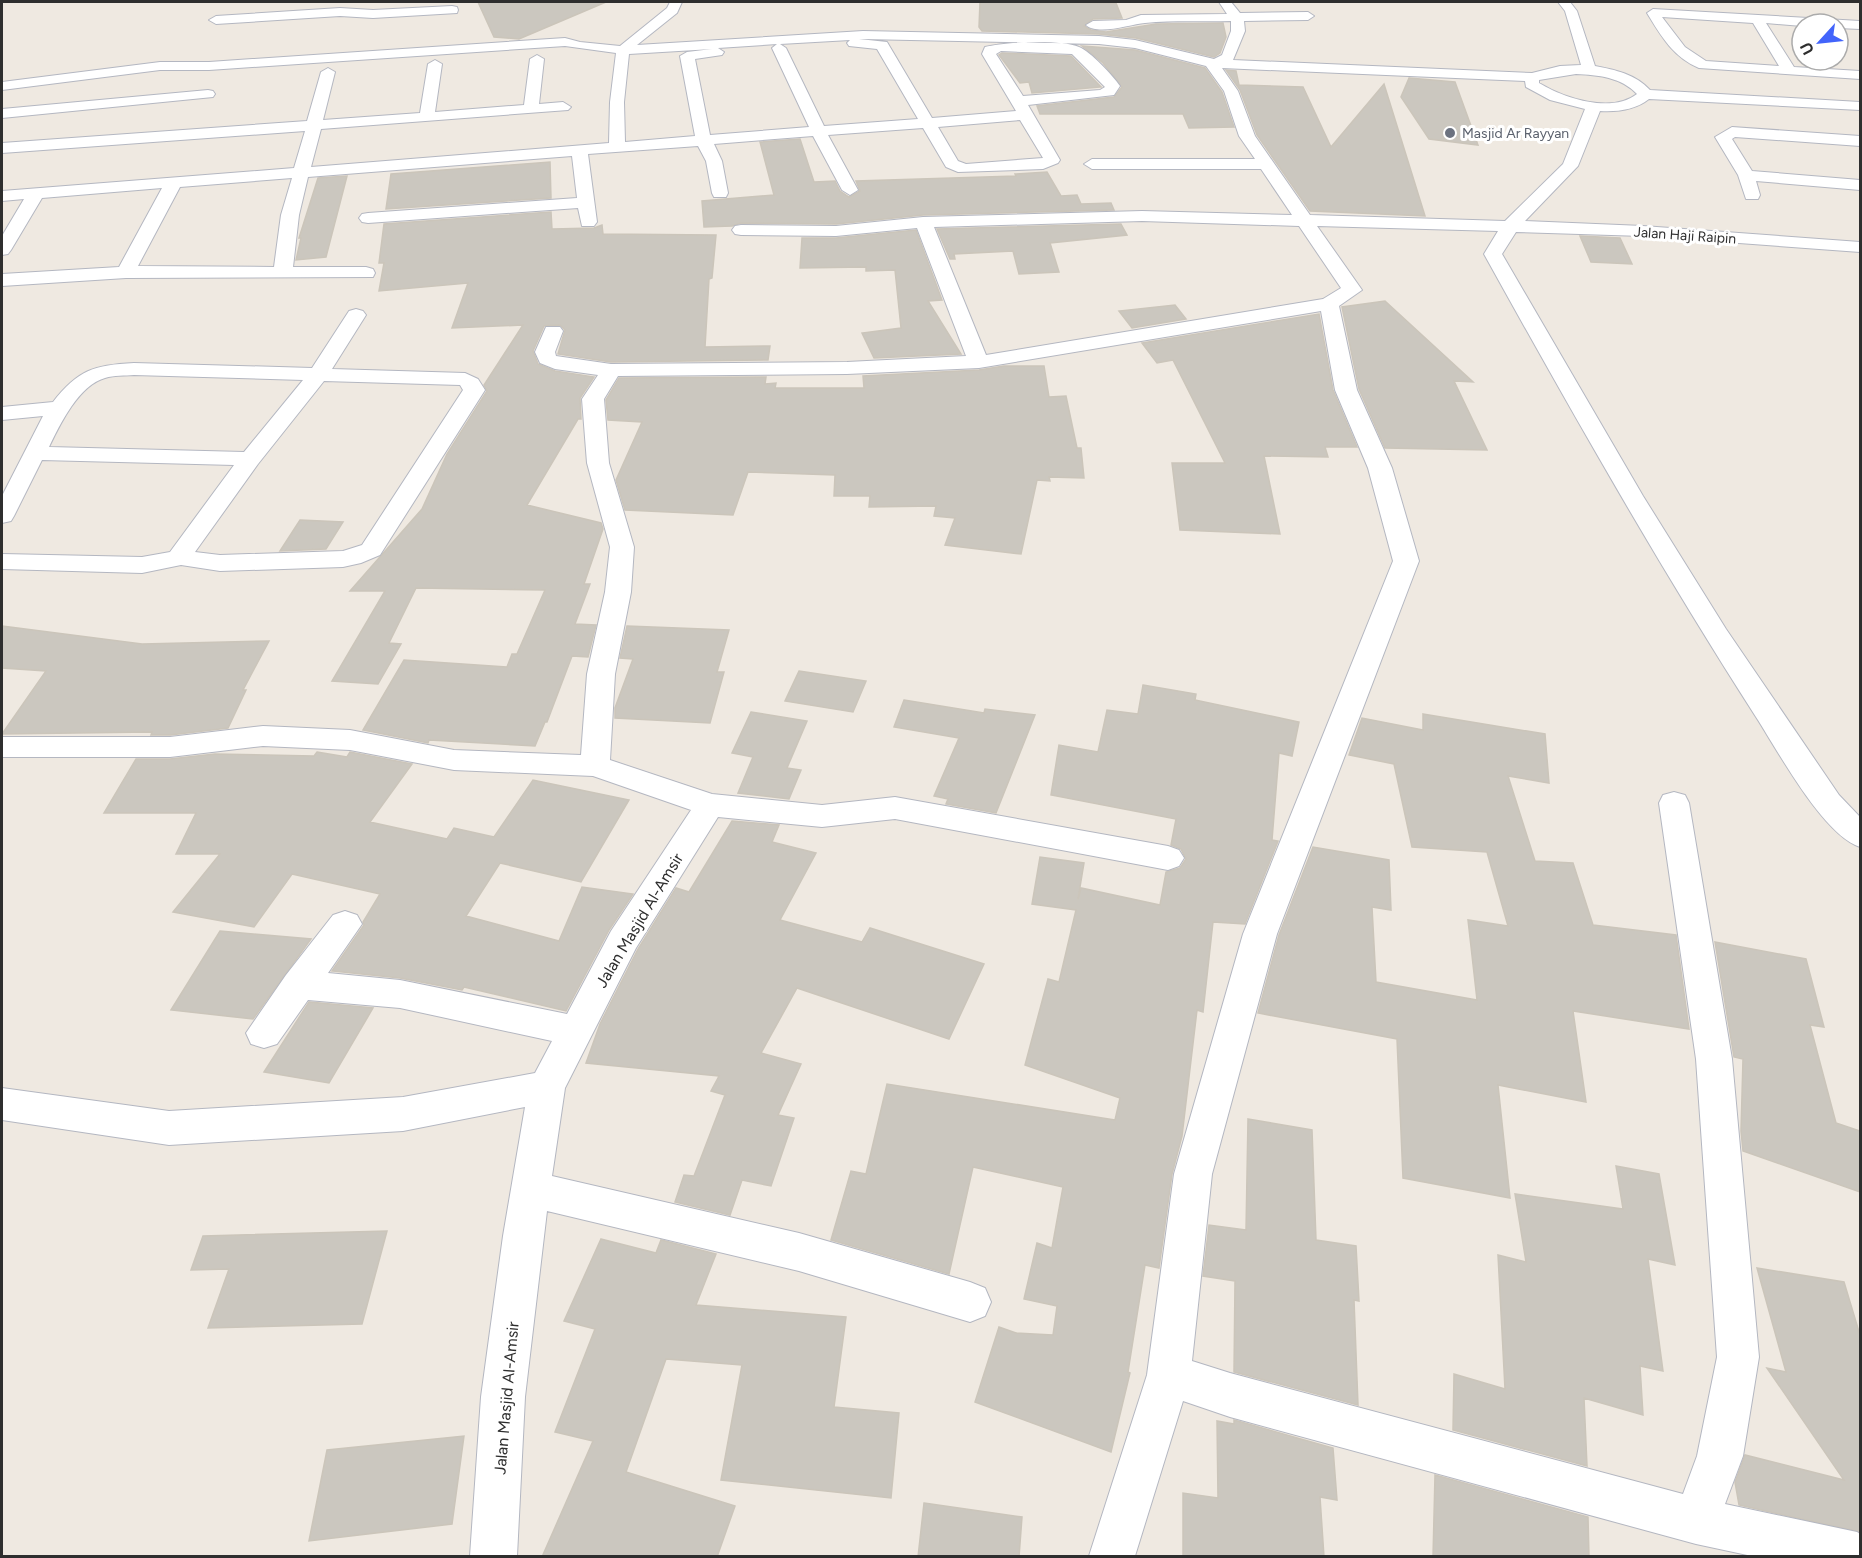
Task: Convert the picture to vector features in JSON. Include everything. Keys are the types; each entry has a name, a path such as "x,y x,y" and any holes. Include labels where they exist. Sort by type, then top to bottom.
{"street":[{"path":"617,146 617,102 623,50 672,10 676,2"},
{"path":"1213,63 1228,57 1238,31 1237,18 1225,2"},
{"path":"1563,2 1571,11 1589,70"},
{"path":"449,37 453,6"},
{"path":"383,10 453,6"},
{"path":"216,20 340,12 374,14 453,6"},
{"path":"1859,27 1653,13 1676,47 1690,60 1704,65 1860,75"},
{"path":"1080,25 1128,24 1141,19 1308,15"},
{"path":"1757,19 1789,70"},
{"path":"1009,26 1056,25"},
{"path":"2,86 160,66 209,66 449,37 565,42 580,46 623,50 863,35 1098,40 1135,44 1213,63 1533,77 1554,70 1589,70 1629,79 1642,86 1646,94"},
{"path":"2,196 580,151 703,139 927,123 1022,108 1100,94 1109,92 1113,86 1077,51 1067,48 1011,47 990,50 989,54 1022,108 1052,160 1043,164 964,169 952,164 927,123 882,45 852,43 687,56 703,139 714,161 720,193"},
{"path":"779,48 850,190"},
{"path":"531,109 537,59"},
{"path":"553,331 545,352 547,359 555,363 611,370 847,368 979,362 1329,304 1352,290 1247,136 1231,91 1213,63"},
{"path":"427,117 435,64"},
{"path":"283,272 290,215 328,72"},
{"path":"1533,77 1532,84 1542,93 1561,100 1594,106 1629,104 1641,100 1646,94"},
{"path":"192,134 213,79"},
{"path":"2,114 208,94"},
{"path":"1646,94 1860,106"},
{"path":"1594,106 1570,166 1510,226 1493,254 1631,496 1714,631 1821,794 1860,835"},
{"path":"2,148 563,107"},
{"path":"1752,195 1746,175 1723,137 1725,135 1732,132 1860,141"},
{"path":"580,151 588,222"},
{"path":"1092,164 1266,164"},
{"path":"1746,175 1860,184"},
{"path":"126,272 174,182"},
{"path":"2,250 36,193"},
{"path":"368,218 587,202"},
{"name":"Jalan Haji Raipin","path":"741,230 836,231 923,222 1142,216 1643,231 1860,247"},
{"path":"923,222 979,362"},
{"path":"2,280 126,272 366,273"},
{"path":"1112,1557 1169,1374 1193,1174 1260,934 1406,561 1380,468 1346,390 1329,304"},
{"path":"179,557 250,459 318,375 356,315"},
{"path":"2,516 14,498 59,408 86,379 112,370 465,379 471,383 474,390 370,550 352,558 220,563 179,557 161,563 142,565 2,562"},
{"path":"595,766 601,674 618,592 622,547 598,463 593,399 611,370"},
{"path":"2,413 59,408"},
{"path":"36,453 250,459"},
{"path":"2,747 170,747 263,735 350,740 454,760 595,766 710,805 822,816 895,808 1168,858"},
{"path":"1674,803 1714,1059 1738,1357 1720,1456 1696,1521"},
{"name":"Jalan Masjid Al-Amsir","path":"493,1557 503,1397 530,1189 547,1087 623,940 710,805"},
{"path":"264,1033 345,924"},
{"path":"298,985 400,994 575,1031"},
{"path":"2,1104 170,1128 402,1114 547,1087"},
{"path":"530,1189 799,1252 970,1302"},
{"path":"1169,1374 1230,1395 1696,1521 1857,1557"}],"building":[{"path":"478,2 606,2 519,39 494,37"},
{"path":"980,2 1116,3 1122,18 1093,19 1084,26 1091,30 1106,32 1156,24 1223,23 1226,37 1220,53 1214,57 1136,38 1099,34 982,31 979,27"},
{"path":"1082,46 1135,50 1205,68 1222,92 1234,127 1189,128 1183,114 1040,114 1037,106 1114,97 1122,87 1103,63"},
{"path":"1002,53 1071,56 1101,87 1032,93 1029,82 1020,83 999,55"},
{"path":"1226,70 1236,71 1239,85 1303,87 1331,147 1384,84 1425,216 1310,211 1257,135 1240,90"},
{"path":"1409,78 1455,82 1478,145 1429,139 1401,97"},
{"path":"800,139 814,182 835,181 840,191 849,197 860,191 856,181 1016,176 1015,174 1047,172 1061,196 1077,195 1081,204 1111,203 1114,210 923,215 836,224 741,223 732,226 704,227 702,201 774,195 760,142"},
{"path":"550,162 551,198 386,209 391,174"},
{"path":"347,176 326,257 296,260 301,238 299,238 318,178"},
{"path":"551,212 552,229 594,228 602,225 603,234 716,235 712,278 709,279 705,347 770,346 768,360 611,362 558,354 565,330 560,325 544,326 533,351 538,364 555,371 594,377 580,398 581,419 578,419 527,505 601,523 603,529 584,584 590,584 575,624 596,625 588,657 572,656 547,722 535,746 429,740 428,743 363,730 404,660 507,667 512,654 517,654 545,590 416,588 389,643 401,644 378,684 332,681 385,591 350,591 422,509 447,454 487,391 484,385 523,325 452,328 468,283 379,291 384,263 379,263 384,224"},
{"path":"1121,224 1127,235 1050,243 1059,272 1019,274 1013,251 954,254 955,259 950,259 937,229"},
{"path":"916,230 942,300 928,301 961,354 874,358 862,333 901,328 895,270 866,271 866,267 800,268 802,238 836,238"},
{"path":"1580,236 1620,238 1632,264 1591,262"},
{"path":"1385,301 1473,382 1454,381 1487,450 1385,448 1359,389 1342,307"},
{"path":"1175,305 1186,319 1132,328 1119,311"},
{"path":"1319,314 1333,390 1357,447 1325,447 1328,457 1264,456 1280,534 1180,530 1172,463 1225,463 1173,360 1157,363 1142,343"},
{"path":"1004,366 1044,366 1049,397 1066,396 1077,448 1081,448 1084,478 1049,477 1050,481 1037,480 1021,554 945,545 955,518 934,516 936,506 869,507 870,496 834,496 835,475 748,472 733,515 625,510 616,480 642,422 608,420 606,400 619,378 766,377 765,384 776,383 775,388 864,388 863,376 979,370"},
{"path":"300,520 343,522 326,549 280,551"},
{"path":"2,626 142,644 269,641 243,690 246,690 228,728 170,735 151,735 152,732 2,734 46,671 2,668"},
{"path":"627,626 729,630 717,672 724,672 710,723 615,718 615,708 633,659 620,658"},
{"path":"799,671 866,681 853,712 785,701"},
{"path":"1143,685 1196,694 1195,700 1299,722 1292,756 1279,753 1272,840 1278,841 1245,924 1213,922 1203,1012 1197,1010 1182,1136 1172,1174 1159,1268 1145,1265 1128,1372 1130,1373 1111,1452 975,1402 999,1327 1016,1333 1053,1335 1057,1306 1024,1299 1037,1243 1052,1248 1063,1187 973,1167 949,1274 831,1240 851,1171 866,1174 887,1084 1115,1120 1120,1098 1025,1065 1048,979 1059,982 1076,910 1032,904 1040,857 1084,863 1078,899 1081,888 1160,905 1166,872 1180,868 1186,859 1181,849 1171,845 1176,819 1051,795 1059,745 1098,752 1107,710 1138,714"},
{"path":"904,700 984,713 985,709 1035,715 996,813 946,804 948,799 934,796 959,738 894,727"},
{"path":"751,712 807,721 787,768 801,770 789,799 738,793 753,757 732,753"},
{"path":"1423,714 1545,734 1549,783 1508,776 1535,861 1573,863 1593,925 1676,935 1689,1029 1573,1011 1586,1102 1498,1085 1510,1198 1403,1178 1397,1039 1258,1013 1279,935 1313,847 1389,860 1391,910 1372,907 1376,982 1477,1000 1468,920 1508,926 1487,852 1412,847 1394,764 1349,755 1362,718 1423,730"},
{"path":"317,752 347,757 350,752 412,764 370,822 447,839 454,828 494,837 533,780 629,800 581,882 500,863 466,916 559,941 582,887 633,894 609,930 566,1011 464,987 462,990 400,978 332,971 364,925 363,922 380,894 292,874 254,927 173,912 220,854 176,854 196,813 104,813 136,759 170,759 215,754 314,756"},
{"path":"732,821 779,825 772,842 816,853 780,920 862,942 870,928 984,964 949,1039 797,988 761,1053 801,1064 778,1115 794,1118 771,1186 742,1180 730,1215 675,1202 684,1175 694,1176 725,1095 711,1091 719,1076 586,1063 600,1024 638,949 676,888 689,892"},
{"path":"220,931 311,939 253,1019 171,1010"},
{"path":"1715,942 1806,959 1824,1027 1810,1025 1836,1123 1860,1131 1860,1192 1743,1151 1741,1131 1743,1059 1734,1057"},
{"path":"309,1002 373,1008 329,1083 264,1072"},
{"path":"1248,1119 1312,1130 1316,1240 1356,1246 1359,1301 1354,1300 1358,1405 1234,1372 1235,1281 1203,1276 1209,1225 1246,1230"},
{"path":"1616,1166 1659,1174 1675,1265 1648,1259 1663,1371 1640,1366 1643,1415 1584,1398 1587,1466 1453,1430 1454,1374 1505,1389 1498,1255 1526,1262 1515,1194 1623,1209"},
{"path":"387,1231 362,1324 208,1328 229,1269 191,1270 203,1236"},
{"path":"601,1239 656,1253 661,1240 716,1254 696,1305 846,1317 834,1407 899,1413 891,1498 721,1480 742,1365 666,1359 626,1472 735,1506 717,1557 542,1557 593,1441 555,1432 595,1329 564,1321"},
{"path":"1757,1268 1844,1282 1860,1335 1860,1532 1739,1505 1735,1482 1745,1455 1844,1480 1767,1368 1786,1372"},
{"path":"1234,1420 1333,1448 1337,1500 1320,1497 1324,1557 1183,1557 1183,1493 1218,1498 1217,1421 1234,1424"},
{"path":"464,1436 452,1524 309,1541 327,1450"},
{"path":"1435,1475 1588,1517 1589,1557 1433,1557"},
{"path":"924,1503 1022,1517 1019,1557 918,1557"}],"place":[{"name":"Masjid Ar Rayyan","path":"1450,133"}]}
